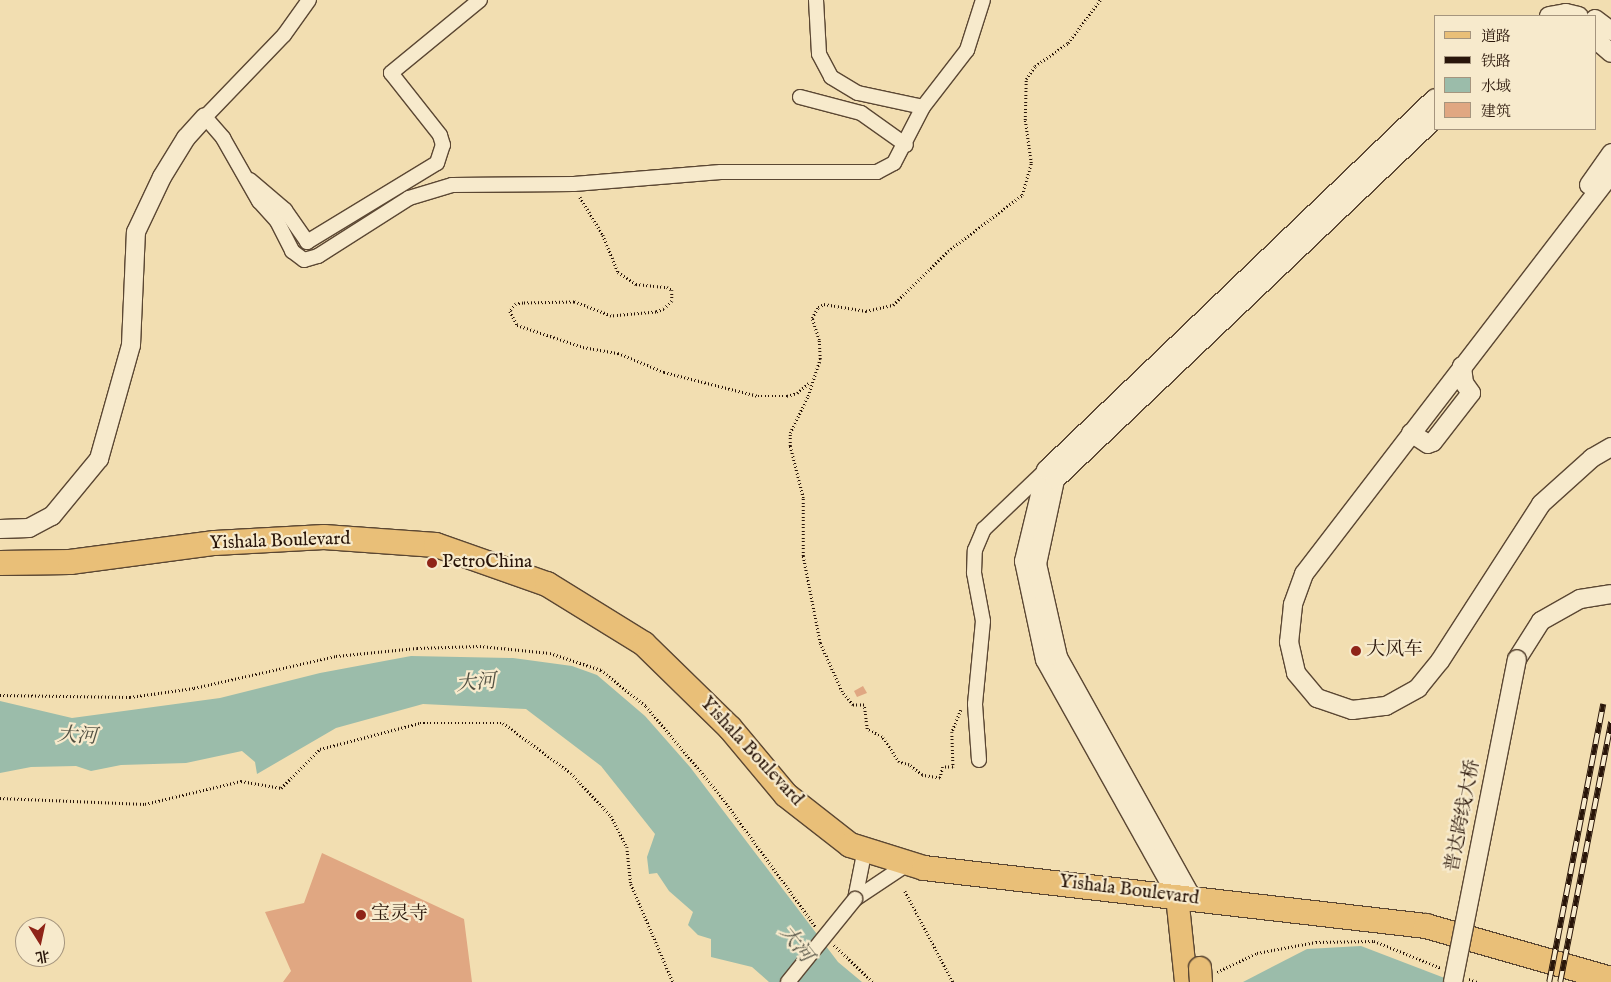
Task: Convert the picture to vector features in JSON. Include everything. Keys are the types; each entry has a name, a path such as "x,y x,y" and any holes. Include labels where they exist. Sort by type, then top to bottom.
{"highway":[{"name":"Yishala Boulevard","path":"0,563 70,562 215,543 324,537 436,545 547,584 644,644 730,728 786,795 850,844 924,868 1426,926 1611,979"}],"main road":[{"path":"1185,897 1197,975"}],"street":[{"path":"0,530 29,528 52,516 99,459 131,345 136,232 162,177 186,138 284,35 309,0"},
{"path":"243,174 285,210 306,242 426,171 442,155 440,135 391,73 480,0"},
{"path":"816,0 819,54 831,77 858,93 923,107"},
{"path":"204,117 223,138 259,201 277,221 292,251 304,260 318,256 409,198 429,190 477,182 574,184 721,172 866,174 887,169 906,145 923,107 967,50 983,0"},
{"path":"1558,15 1572,15"},
{"path":"1603,27 1611,53"},
{"path":"800,97 861,113 906,145"},
{"path":"979,760 975,704 983,621 974,573 975,550 984,529 1434,99"},
{"path":"1185,897 1058,657 1037,564 1055,480 1434,120"},
{"path":"1411,433 1428,444 1433,442 1471,393 1464,384 1463,364 1611,153"},
{"path":"1611,174 1463,364 1304,574 1293,606 1290,642 1296,673 1317,698 1352,710 1386,706 1418,688 1440,661 1541,504 1592,458 1611,447"},
{"path":"1046,470 1024,561 1044,660 1185,897"},
{"name":"普达跨线大桥","path":"1453,976 1517,659 1541,621 1580,599 1611,594"},
{"path":"856,899 865,849"},
{"path":"788,982 856,899 909,863"}],"path":[{"path":"975,704 965,705 957,714 952,732 953,767 943,767 943,776 938,778 922,775 895,758 882,737 867,729 864,705 853,705 842,692 818,635 803,556 803,498 790,446 790,433 808,396 820,349 812,318 818,306 833,304 876,311 893,304 948,251 1022,195 1027,185 1031,163 1025,120 1026,79 1035,66 1068,43 1100,0"},
{"path":"574,184 603,235 618,272 636,284 667,287 672,290 672,301 664,309 656,312 611,316 574,302 516,304 510,311 517,325 583,347 618,354 664,372 758,396 786,396 798,393 811,381"},
{"path":"0,695 130,697 194,688 336,656 417,648 480,646 550,653 601,670 646,706 683,746 805,915 823,934"},
{"path":"0,798 145,804 241,781 281,788 320,749 420,723 503,723 571,773 610,816 627,846 631,884 673,982"},
{"path":"905,891 953,982"},
{"path":"829,940 873,982"},
{"path":"1197,975 1257,953 1316,942 1374,941 1453,976 1477,982"}],"water":[{"name":"大河","path":"411,656 513,658 572,666 597,675 645,716 690,767 838,962 862,982 769,982 752,967 711,957 711,939 698,935 688,925 693,912 669,891 657,873 649,874 647,857 655,834 601,766 526,709 423,704 336,728 257,774 255,762 242,751 186,763 121,765 91,771 76,766 31,767 0,773 0,701 72,718 220,698 320,673"},
{"path":"1361,946 1455,982 1243,982 1307,949"}],"building":[{"path":"863,686 867,693 857,697 854,691"},
{"name":"宝灵寺","path":"322,853 464,919 472,982 283,982 291,971 265,912 304,903"}],"railway":[{"path":"1549,982 1603,704"},
{"path":"1560,982 1611,722"}],"place":[{"name":"PetroChina","path":"432,563"},
{"name":"大风车","path":"1356,651"},
{"name":"宝灵寺","path":"361,915"}]}
